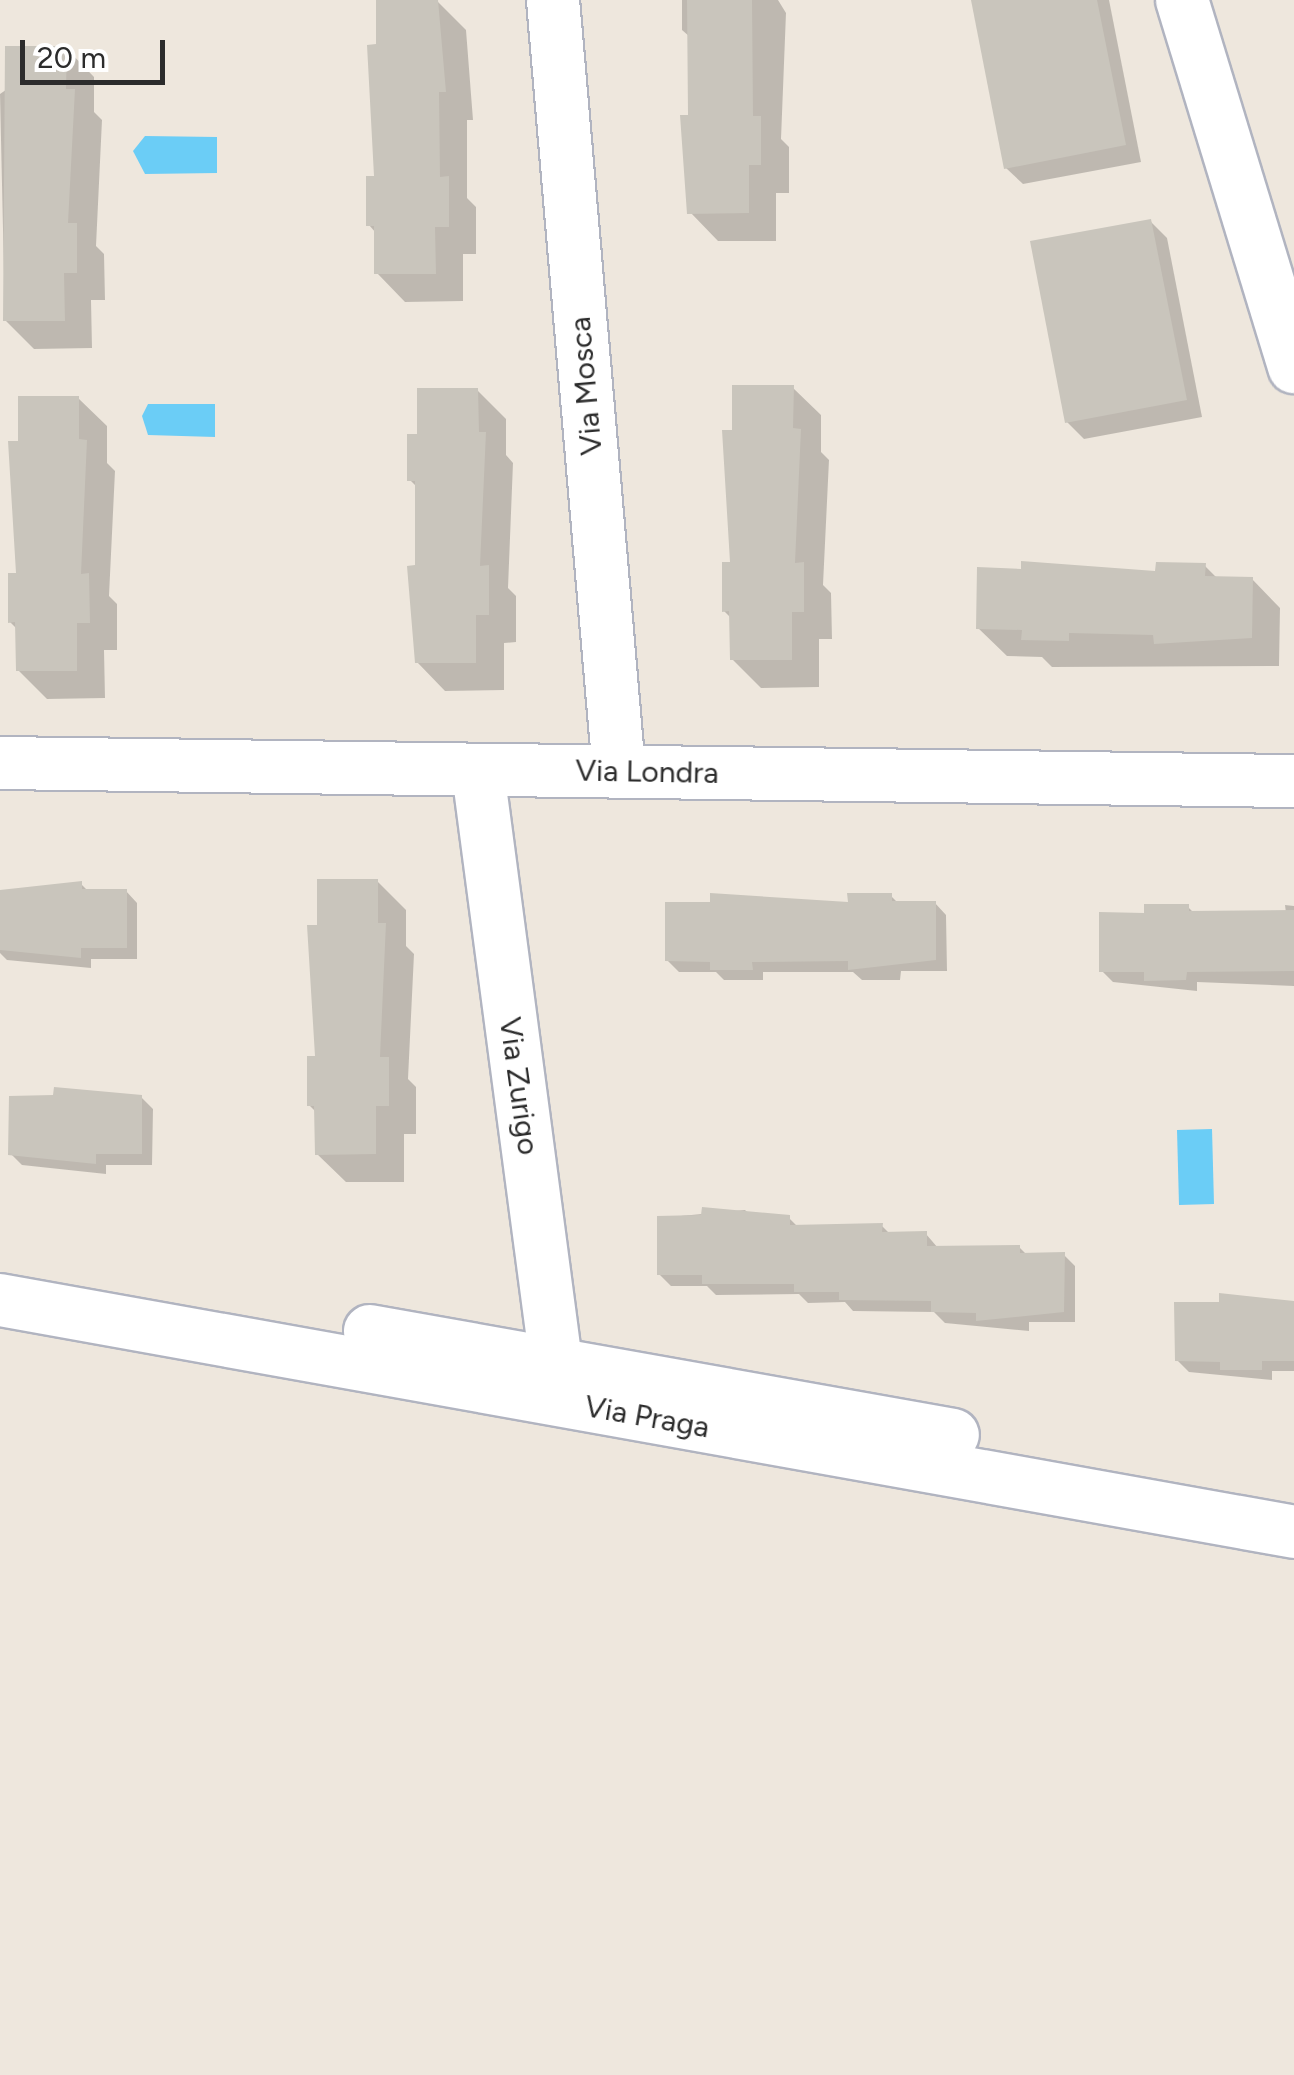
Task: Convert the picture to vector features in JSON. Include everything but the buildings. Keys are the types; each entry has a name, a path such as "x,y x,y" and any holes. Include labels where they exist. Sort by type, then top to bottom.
{"street":[{"name":"Via Mosca","path":"553,0 619,771"},
{"path":"1182,0 1294,366"},
{"name":"Via Londra","path":"0,763 1294,781"},
{"name":"Via Zurigo","path":"478,772 555,1382"},
{"name":"Via Praga","path":"0,1268 1294,1532"},
{"name":"Via Praga","path":"0,1300 1294,1497"}],"water":[{"path":"145,136 217,137 217,173 145,174 133,151"},
{"path":"148,404 215,404 215,437 148,435 142,416"},
{"path":"1212,1129 1214,1204 1179,1205 1177,1130"}]}
